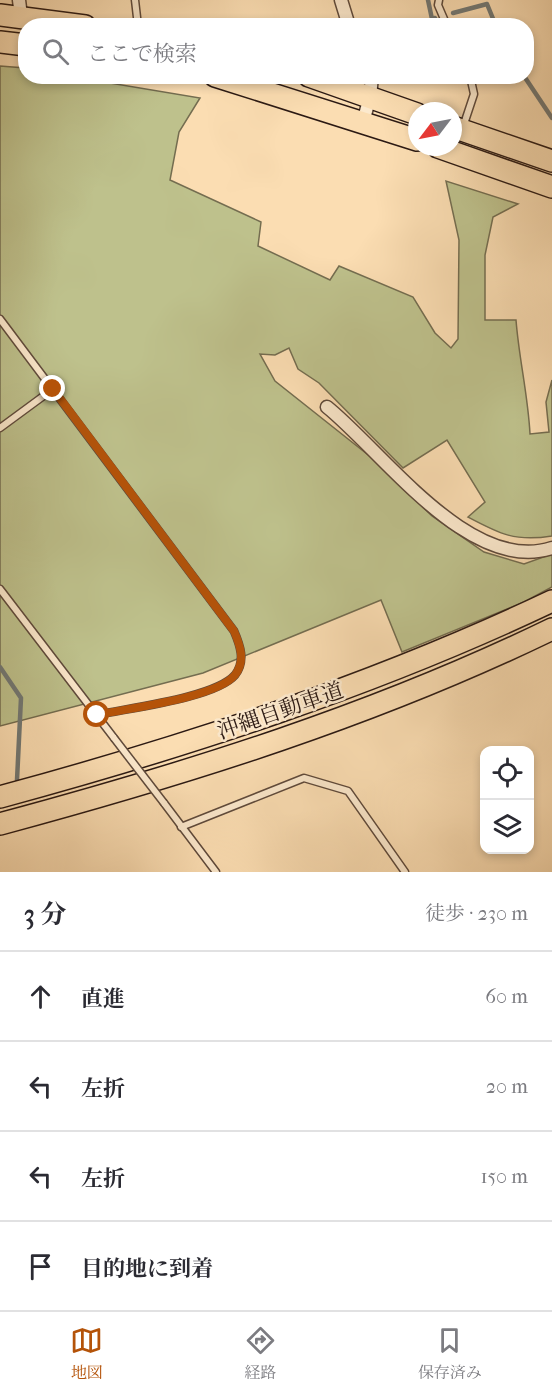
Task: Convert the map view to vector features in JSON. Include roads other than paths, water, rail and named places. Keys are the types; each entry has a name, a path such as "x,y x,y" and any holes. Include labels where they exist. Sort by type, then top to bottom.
{"highway":[{"path":"13,10 50,18"},
{"path":"0,42 18,44"},
{"path":"241,84 408,137"},
{"path":"354,84 371,87 408,109"},
{"path":"462,129 552,161"},
{"path":"462,155 552,187"},
{"name":"沖縄自動車道","path":"0,797 110,768 264,717 434,654 552,601"},
{"name":"沖縄自動車道","path":"0,824 120,792 273,743 443,679 552,629"}],"street":[{"path":"341,0 347,18"},
{"path":"363,122 371,87"},
{"path":"327,407 456,527 493,544 523,551 552,548"}],"lane":[{"path":"135,0 137,18"},
{"path":"440,0 438,5 444,18"},
{"path":"462,120 474,94 472,84"},
{"path":"0,319 234,631 242,650 236,674 224,684 207,692 97,715"},
{"path":"0,428 53,389"},
{"path":"0,589 216,872"},
{"path":"181,827 304,778 348,791 405,872"}],"waterway":[{"path":"428,0 432,18"},
{"path":"453,13 487,4 493,18"},
{"path":"529,84 552,118"},
{"path":"0,667 21,698 17,780"}]}
